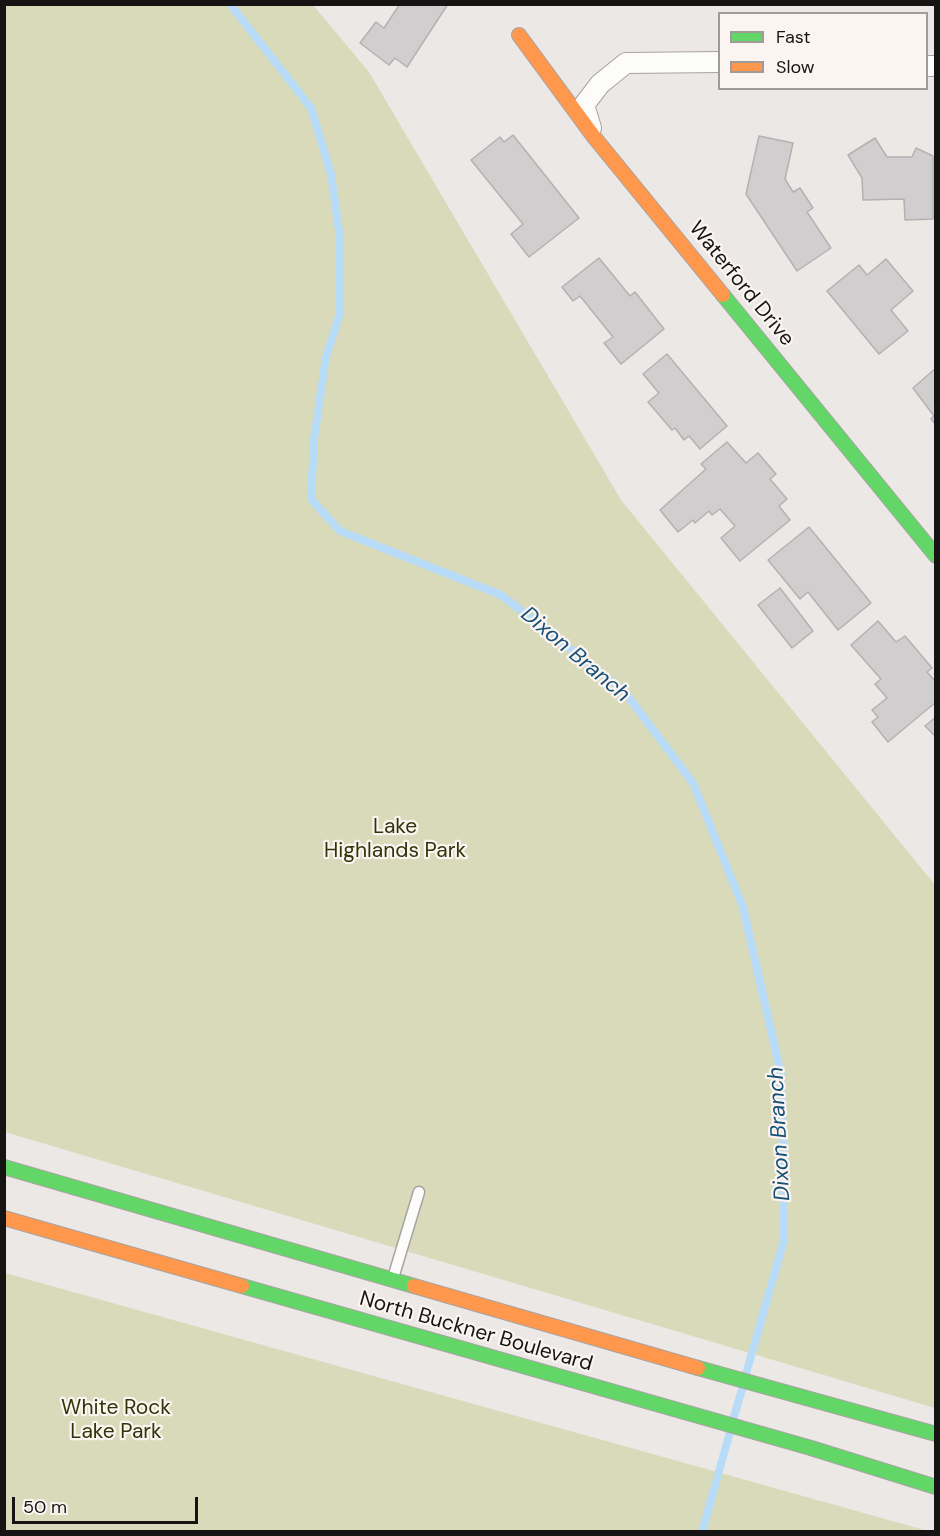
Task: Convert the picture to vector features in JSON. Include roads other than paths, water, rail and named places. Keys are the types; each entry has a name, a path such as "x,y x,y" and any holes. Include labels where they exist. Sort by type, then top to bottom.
{"main road":[{"name":"Waterford Drive","path":"519,35 594,137 936,556"},
{"name":"North Buckner Boulevard","path":"4,1167 393,1278 610,1343 936,1434"},
{"name":"North Buckner Boulevard","path":"4,1218 594,1388 812,1448 936,1487"}],"street":[{"path":"594,137 584,105 600,84 626,63 718,62"}],"lane":[{"path":"393,1278 419,1192"}],"waterway":[{"name":"Dixon Branch","path":"230,4 311,108 331,174 340,238 340,313 326,357 314,439 311,499 340,531 501,595 624,691 693,783 743,907 782,1079 784,1240 746,1374"},
{"name":"Dixon Branch","path":"733,1420 743,1386"},
{"name":"Dixon Branch","path":"702,1532 730,1432"}],"park label":[{"name":"Lake Highlands Park","path":"395,839"},
{"name":"White Rock Lake Park","path":"116,1420"}]}
